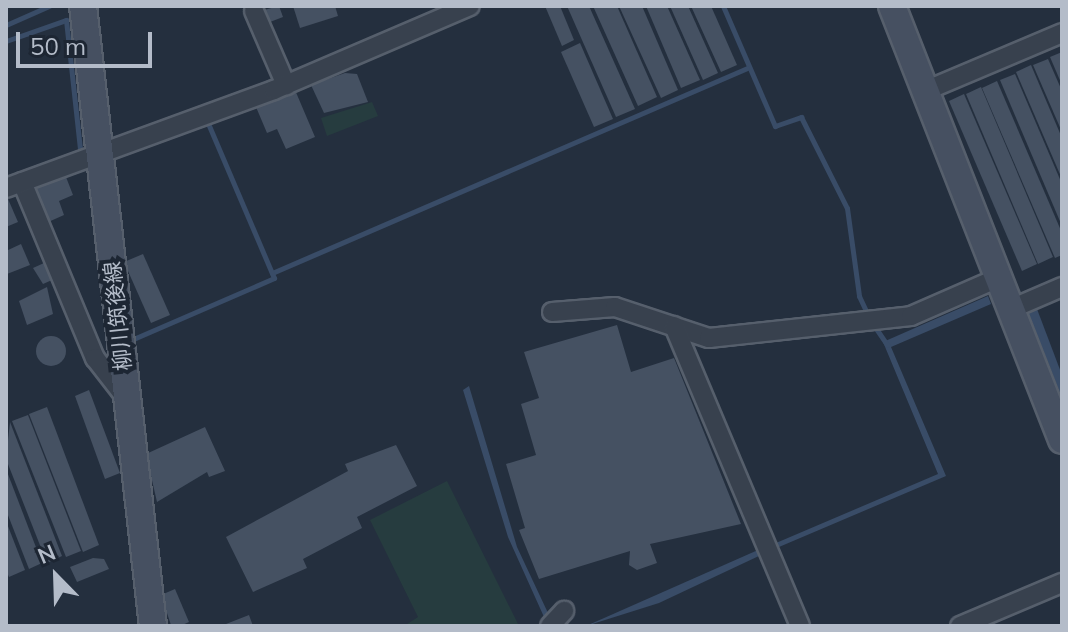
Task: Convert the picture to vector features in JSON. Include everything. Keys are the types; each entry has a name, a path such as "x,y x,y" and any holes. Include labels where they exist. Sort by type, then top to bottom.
{"main road":[{"name":"柳川筑後線","path":"83,6 153,626"},
{"path":"892,6 1062,440"}],"street":[{"path":"127,400 95,358 14,185 286,85 470,6"},
{"path":"254,11 286,85"},
{"path":"925,91 1062,33"},
{"path":"552,312 615,307 709,338 911,316 998,278"},
{"path":"1011,309 1062,287"},
{"path":"674,326 800,626"},
{"path":"960,626 1062,583"},
{"path":"550,626 564,611"}],"green space":[{"path":"372,102 378,116 327,136 321,118"},
{"path":"447,481 519,626 404,626 418,617 370,520"}],"water":[{"path":"988,296 991,304 891,347 946,476 779,547 776,543 938,474 883,342"},
{"path":"1037,309 1062,375 1062,398 1028,312"},
{"path":"469,386 517,547 548,613 544,617 508,537 463,390"},
{"path":"758,550 761,555 659,603 586,626"}],"building":[{"path":"279,6 283,17 270,22 264,10"},
{"path":"293,6 335,6 338,16 300,28"},
{"path":"545,6 560,6 574,40 562,46"},
{"path":"567,6 589,6 635,109 616,117"},
{"path":"593,6 617,6 657,97 638,106"},
{"path":"619,6 642,6 678,90 661,98"},
{"path":"646,6 667,6 700,80 681,88"},
{"path":"670,6 688,6 718,73 703,80"},
{"path":"691,6 711,6 737,65 721,72"},
{"path":"580,43 613,119 594,127 561,52"},
{"path":"1062,52 1062,85 1050,57"},
{"path":"1048,59 1062,91 1062,132 1033,65"},
{"path":"1031,65 1062,138 1062,179 1016,72"},
{"path":"345,73 357,74 368,102 324,113 311,85"},
{"path":"1015,74 1062,184 1062,226 1000,80"},
{"path":"997,81 1062,233 1062,255 1055,258 982,88"},
{"path":"981,87 1053,257 1038,264 966,94"},
{"path":"295,90 315,137 286,149 277,129 267,133 256,107"},
{"path":"964,94 1037,264 1022,271 949,101"},
{"path":"66,177 73,195 59,201 64,215 46,223 35,189"},
{"path":"6,200 18,222 6,227"},
{"path":"21,244 30,265 7,274 6,251"},
{"path":"143,254 170,315 151,323 124,262"},
{"path":"44,263 52,280 43,284 33,268"},
{"path":"47,287 53,314 27,325 19,301"},
{"path":"617,325 631,372 674,358 741,524 650,544 657,563 637,570 629,565 630,551 539,579 519,530 525,528 506,464 536,455 521,404 539,398 524,352"},
{"path":"51,336 57,337 65,345 65,357 57,365 51,366 45,365 37,357 36,351 37,345 45,337"},
{"path":"89,390 120,473 105,479 75,396"},
{"path":"47,407 99,545 83,552 29,414"},
{"path":"28,415 81,551 66,557 12,421"},
{"path":"10,422 62,556 47,563 6,459"},
{"path":"205,427 225,471 209,477 207,472 157,502 146,454"},
{"path":"396,445 417,486 357,517 362,528 303,559 307,568 253,592 226,537 348,471 345,464"},
{"path":"6,469 42,563 29,569 6,510"},
{"path":"6,521 25,570 9,577 6,570"},
{"path":"93,558 104,559 109,569 77,582 70,567"},
{"path":"175,589 189,622 180,626 171,625 161,595"},
{"path":"249,615 253,626 215,626 226,624"}],"waterway":[{"path":"6,25 49,6"},
{"path":"723,6 775,126 801,117 847,208 859,296 868,315"},
{"path":"6,41 66,20 80,149"},
{"path":"272,273 747,68"},
{"path":"131,340 274,278 207,121"},
{"path":"873,324 887,345"}]}
